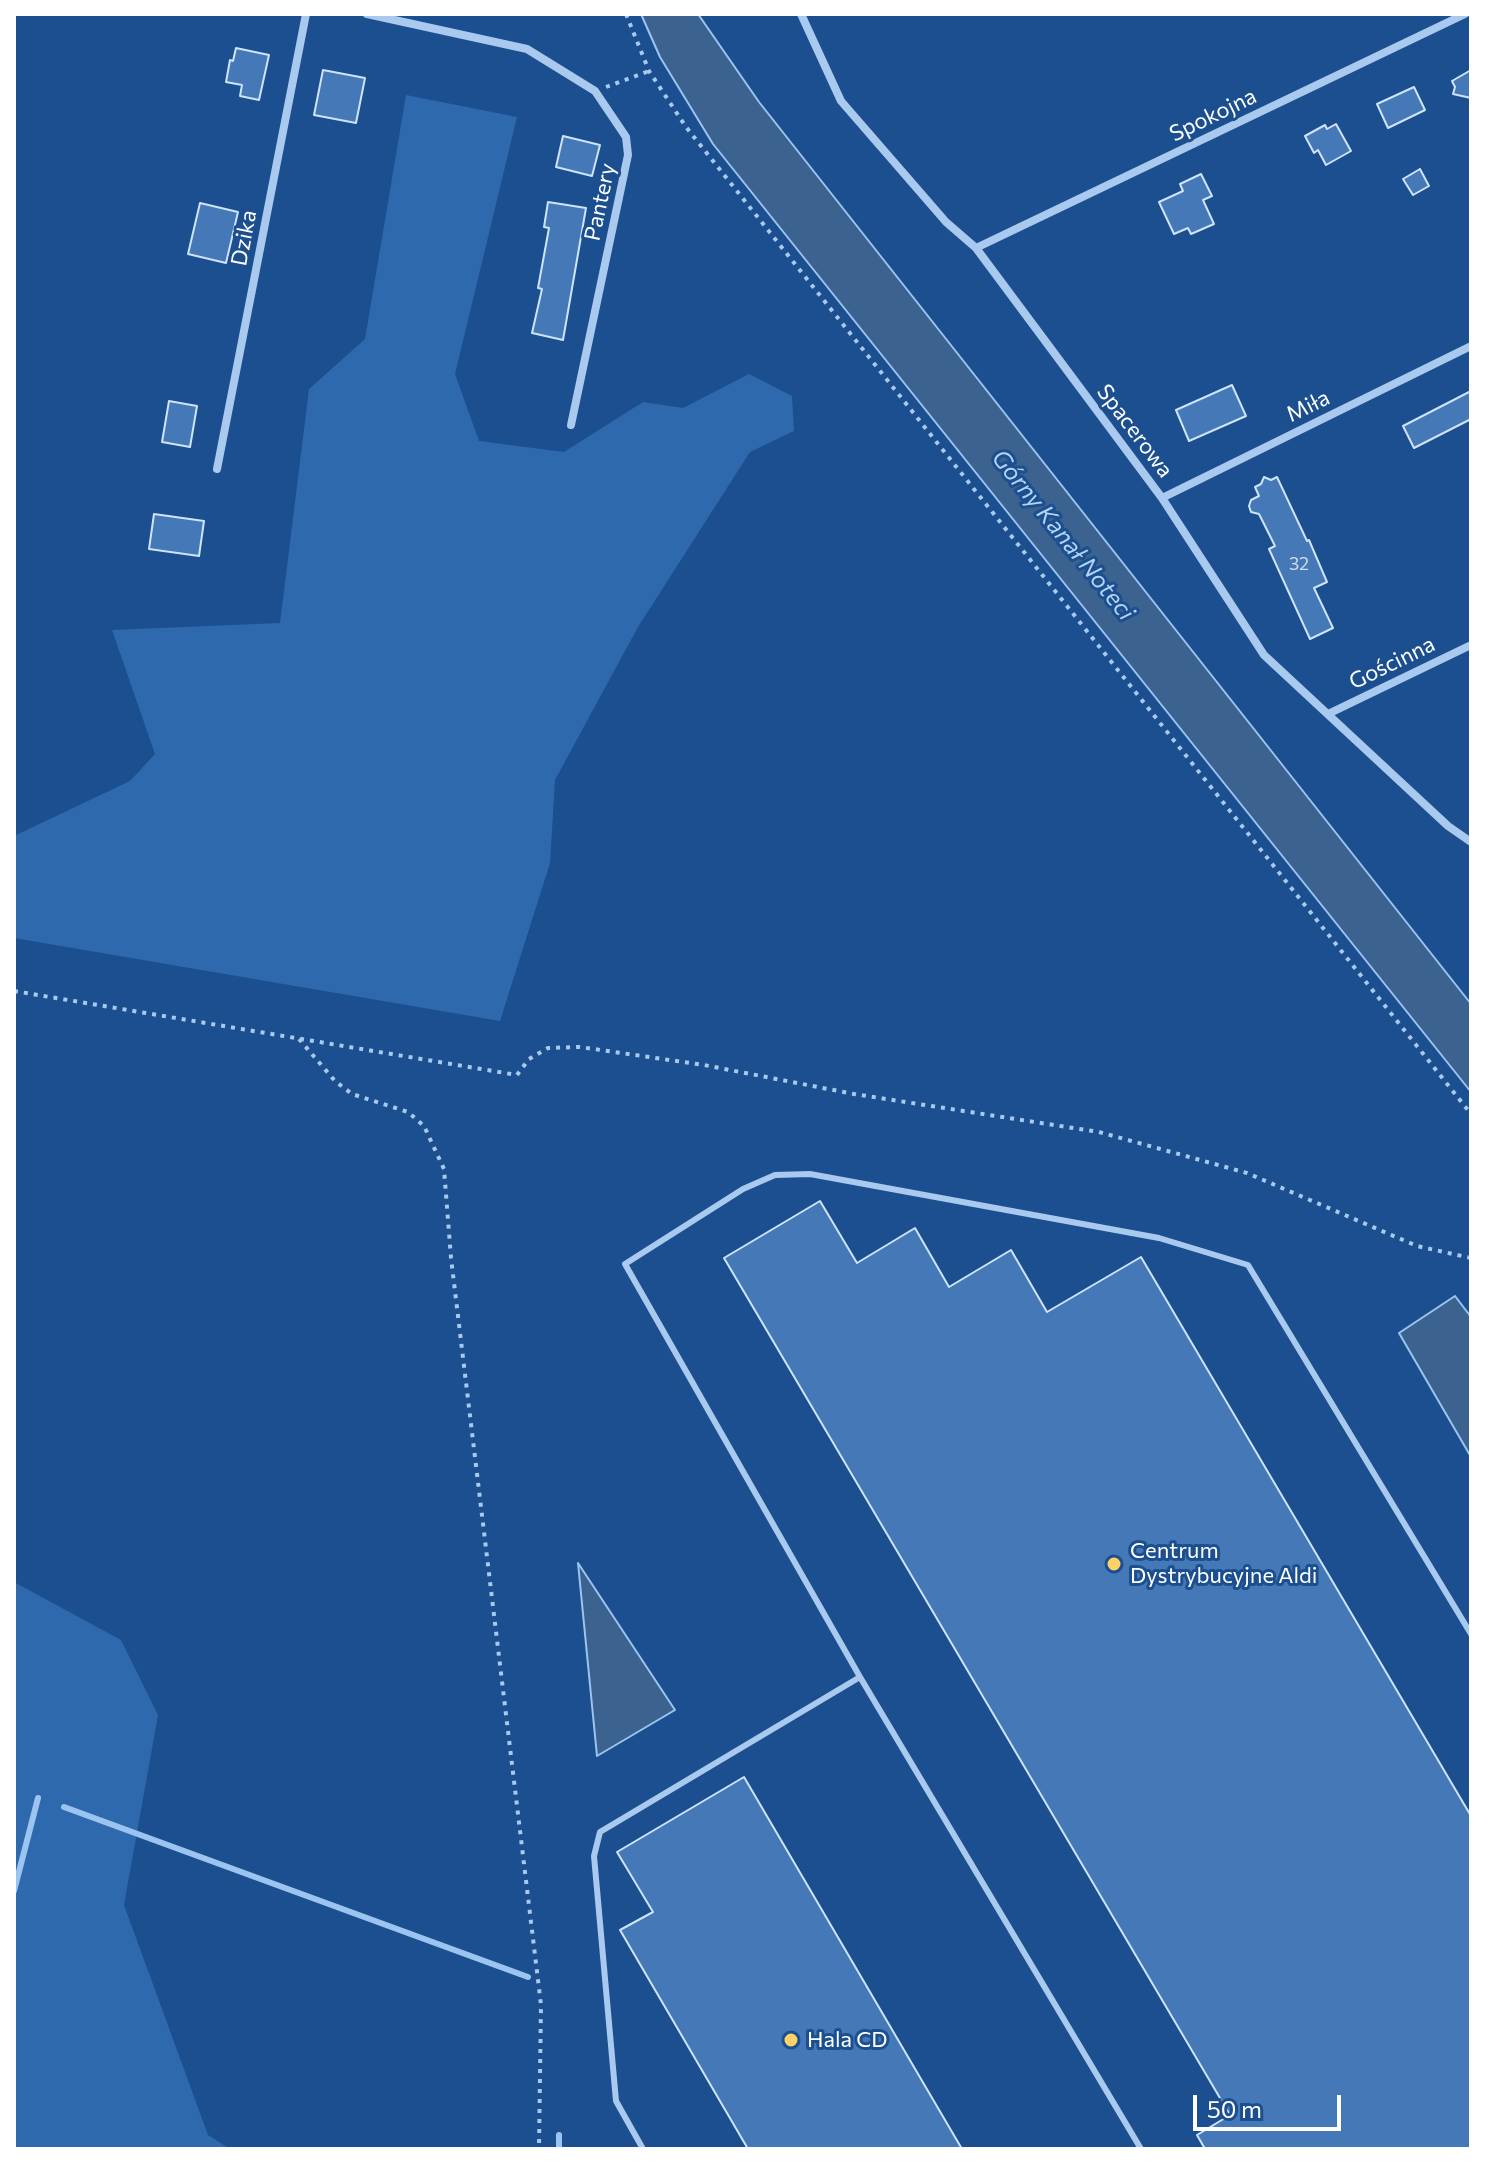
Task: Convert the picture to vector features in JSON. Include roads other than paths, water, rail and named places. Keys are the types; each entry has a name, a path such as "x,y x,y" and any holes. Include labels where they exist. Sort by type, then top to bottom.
{"street":[{"name":"Dzika","path":"217,469 306,14"},
{"name":"Pantery","path":"367,14 527,49 595,91 626,137 628,155 571,425"},
{"name":"Spacerowa","path":"801,14 841,101 946,222 976,248 1162,498 1264,655 1448,826 1471,842"},
{"name":"Spokojna","path":"976,248 1465,14"},
{"name":"Miła","path":"1162,498 1471,346"},
{"name":"Gościnna","path":"1328,714 1471,645"}],"lane":[{"path":"1141,2149 860,1677 625,1264 743,1189 775,1175 810,1174 1159,1238 1248,1265 1471,1634"},
{"path":"643,2149 616,2101 594,1856 600,1832 860,1677"}],"water":[{"name":"Górny Kanał Noteci","path":"641,14 698,14 759,102 1471,1004 1471,1092 713,144 660,57"},
{"path":"1455,1296 1471,1317 1471,1457 1399,1333"},
{"path":"578,1563 675,1710 597,1756"}],"waterway":[{"path":"14,1891 38,1798"},
{"path":"64,1807 528,1977"},
{"path":"559,2135 559,2149"}],"place":[{"name":"Centrum Dystrybucyjne Aldi","path":"1114,1564"},
{"name":"Hala CD","path":"791,2040"}]}
